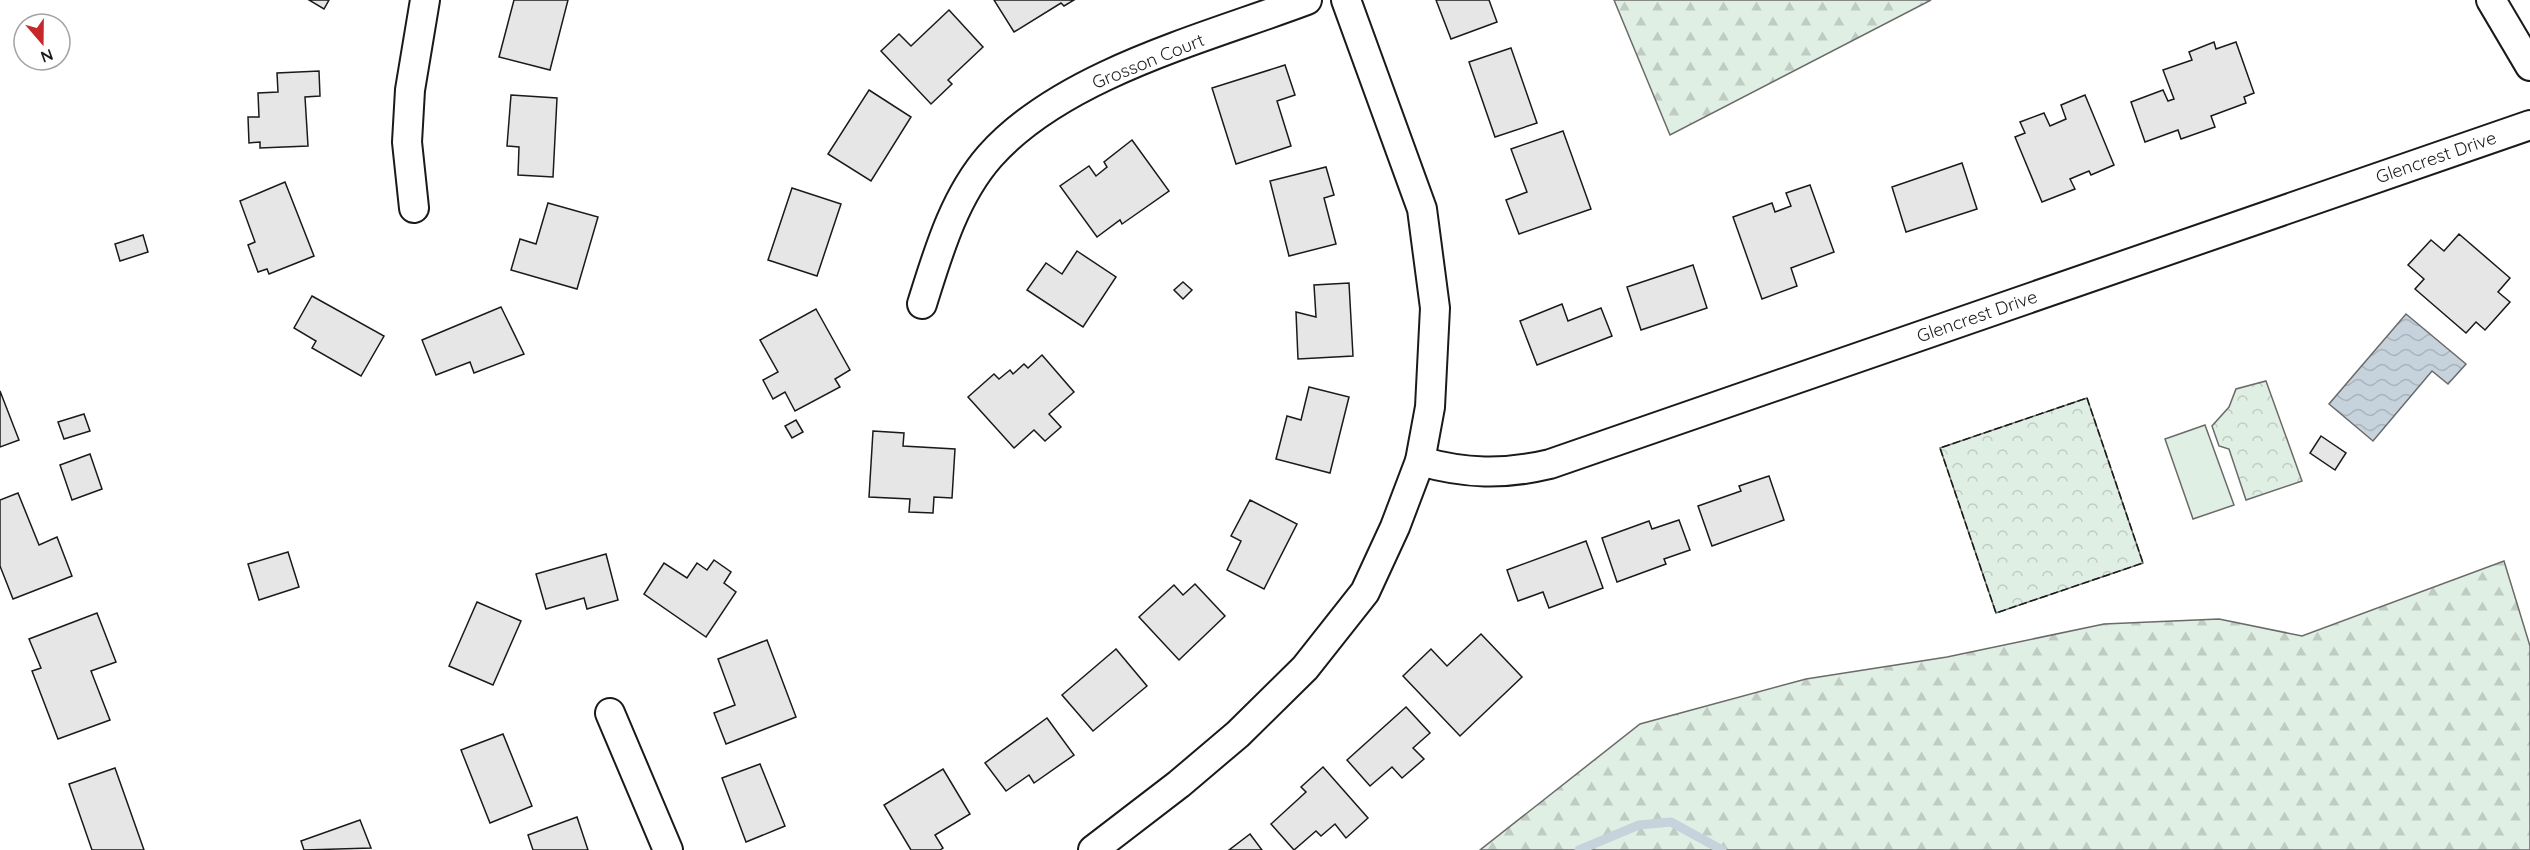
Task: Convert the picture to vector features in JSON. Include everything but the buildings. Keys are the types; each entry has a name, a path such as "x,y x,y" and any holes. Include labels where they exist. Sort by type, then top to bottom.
{"street":[{"path":"414,208 407,142 410,90 425,0"},
{"name":"Grosson Court","path":"922,304 945,232 970,185 989,157 1015,132 1047,108 1105,75 1307,0"},
{"path":"1093,850 1204,763 1305,668 1365,592 1395,527 1420,461 1430,407 1435,308 1422,209 1346,0"},
{"path":"2491,0 2530,66"},
{"name":"Glencrest Drive","path":"1420,461 1453,471 1491,474 1521,471 1550,464 2530,124"},
{"path":"610,713 668,850"}],"green space":[{"path":"1614,0 1931,0 1670,135"},
{"path":"2266,381 2302,481 2246,500 2229,449 2219,446 2212,426 2229,407 2236,389"},
{"path":"2087,398 2143,563 1996,613 1940,448"},
{"path":"2205,425 2234,505 2193,519 2165,439"},
{"path":"2504,561 2530,646 2530,850 1480,850 1640,724 1806,679 1947,657 2104,624 2219,619 2302,636"}],"water":[{"path":"2406,314 2466,364 2448,384 2432,371 2373,441 2329,404"}],"waterway":[{"path":"1579,850 1639,825 1671,822 1722,850"}],"fence":[{"path":"2087,398 2143,563 1996,613 1940,448 2087,398"}]}
